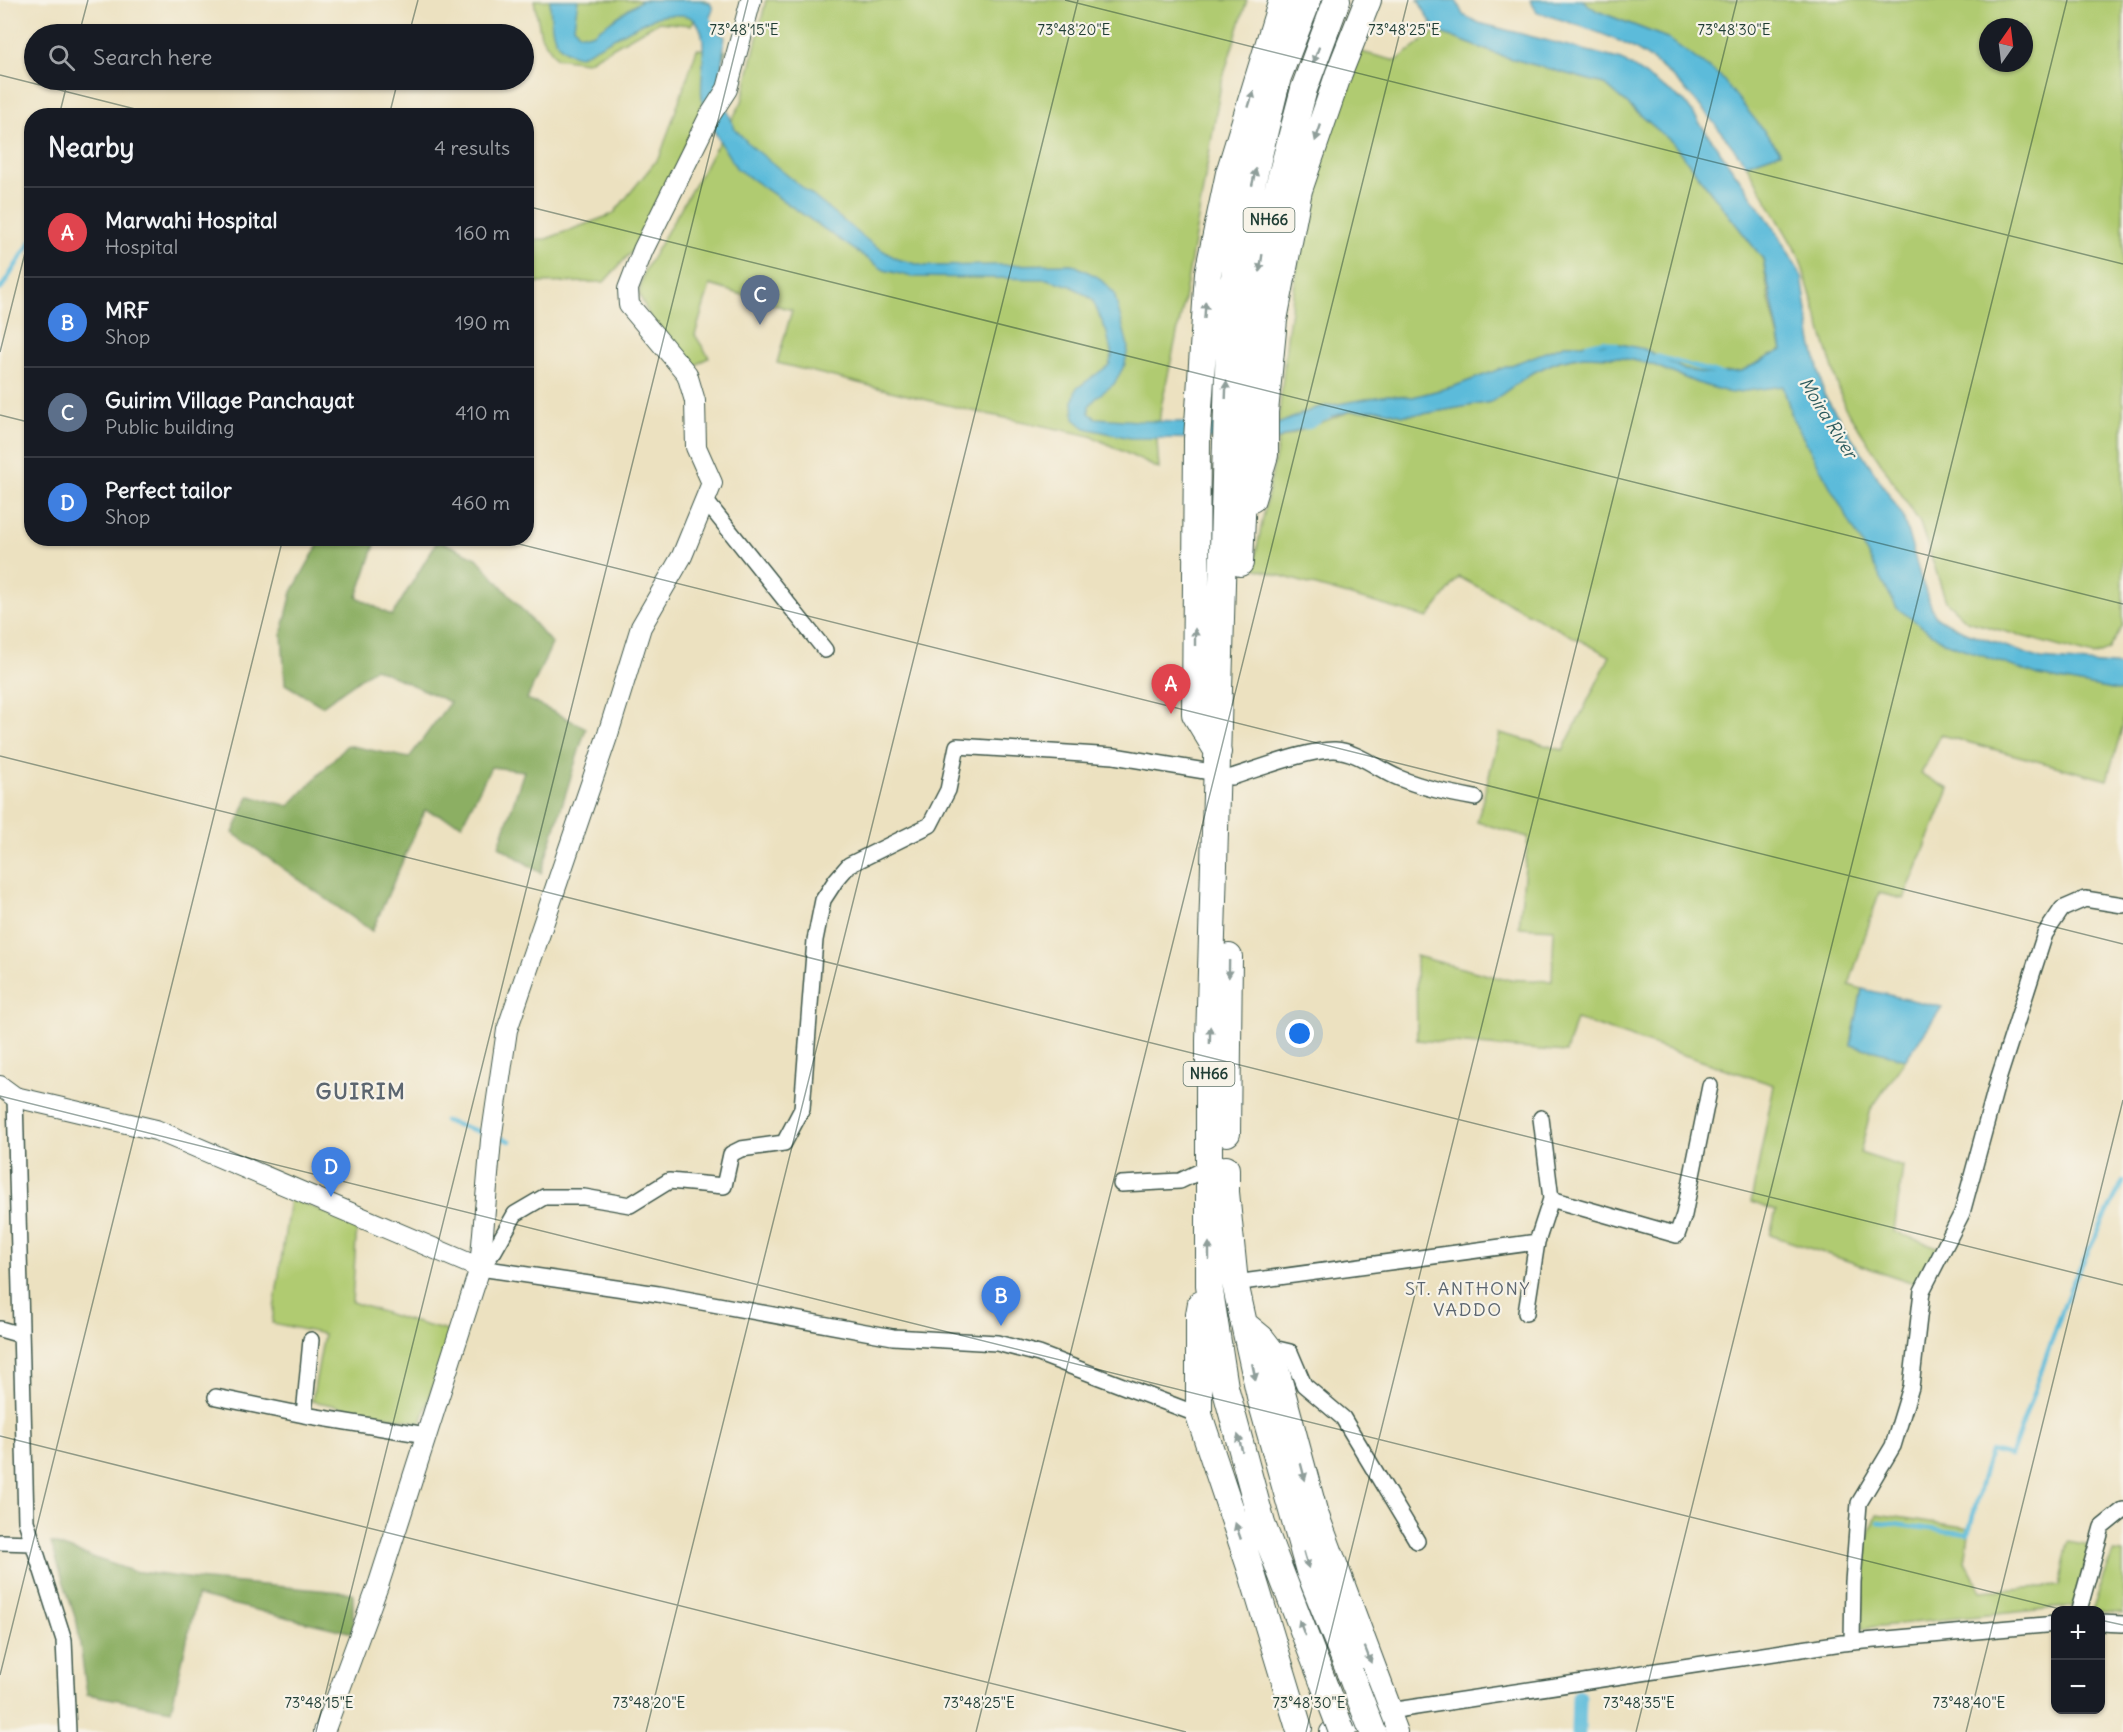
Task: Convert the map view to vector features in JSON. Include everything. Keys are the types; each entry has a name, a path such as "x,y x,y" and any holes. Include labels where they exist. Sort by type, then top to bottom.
{"highway":[{"path":"1222,767 1194,714 1197,439 1208,273 1229,173 1282,0"},
{"name":"NH66","path":"1308,0 1278,77 1243,221 1230,302 1226,407 1222,767 1226,1192 1235,1283 1261,1401 1309,1571 1372,1732"},
{"name":"NH66","path":"1337,0 1304,89 1267,229 1255,303 1247,402 1241,532 1222,767 1209,1041 1209,1285 1225,1387 1262,1524 1342,1732"},
{"path":"1241,532 1265,455 1265,412 1274,320 1299,190 1339,73 1368,0"},
{"path":"1209,1285 1200,1308 1199,1415 1250,1567 1301,1731"},
{"path":"1244,1324 1269,1347 1314,1511 1393,1721"}],"street":[{"path":"324,1732 375,1594 480,1268 491,1140 507,1030 605,744 641,627 682,556 712,483 696,447 695,401 687,374 629,305 628,289 643,250 709,117 727,88 751,0"},
{"path":"705,500 825,650"},
{"path":"480,1268 494,1251 515,1214 544,1197 584,1197 630,1205 669,1181 724,1185 731,1154 741,1149 784,1143 802,1109 815,940 822,900 849,865 930,825 948,790 957,746 1114,756 1222,767 1336,750 1363,759 1398,777 1434,790 1475,798"},
{"path":"1852,1642 1853,1582 1859,1503 1893,1446 1911,1388 1922,1291 1962,1213 1998,1080 2045,934 2062,909 2085,899 2123,905"},
{"path":"1551,1199 1677,1235 1684,1215 1710,1086"},
{"path":"68,1732 64,1640 26,1521 21,1335 8,1091 156,1130 480,1268 658,1294 893,1337 997,1343 1039,1354 1199,1415"},
{"path":"1526,1313 1537,1242 1551,1199 1542,1118"},
{"path":"1121,1184 1180,1181 1209,1167"},
{"path":"1235,1283 1537,1242"},
{"path":"0,1329 21,1335"},
{"path":"304,1415 311,1340"},
{"path":"1269,1347 1290,1352 1304,1385 1343,1418 1417,1541"},
{"path":"216,1397 304,1415 426,1435"},
{"path":"2080,1606 2102,1527 2123,1510"},
{"path":"0,1542 32,1543"},
{"path":"2105,1623 2123,1624"},
{"path":"1330,1732 1852,1642 2051,1624"}],"green space":[{"path":"534,0 706,0 691,25 658,22 587,62 556,58 541,36"},
{"path":"766,0 1247,0 1221,84 1183,306 1161,407 1157,441 1159,469 1091,436 968,410 777,363 792,310 710,285 695,335 709,357 692,368 654,326 639,294 644,272 742,102"},
{"path":"1582,0 2123,0 2123,625 2108,650 2093,656 1967,621 1946,601 1920,523 1844,406 1799,256 1746,164 1781,152 1667,38 1597,11"},
{"path":"1436,31 1502,56 1604,84 1673,143 1763,259 1769,299 1782,350 1742,371 1712,374 1685,370 1644,349 1568,344 1455,386 1413,397 1388,395 1278,424 1287,337 1306,206 1357,51 1396,61"},
{"path":"697,49 726,51 646,236 604,282 534,283 534,240 546,239 613,214 660,156"},
{"path":"1583,356 1617,357 1651,364 1697,383 1783,386 1793,419 1898,608 2039,676 2123,692 2123,725 2107,780 1941,735 1921,774 1949,789 1904,899 1879,893 1849,985 1862,989 1851,1045 1906,1059 1871,1109 1860,1153 1903,1167 1894,1232 1938,1247 1917,1284 1770,1235 1776,1211 1751,1202 1774,1085 1576,1019 1566,1052 1417,1040 1416,956 1503,979 1552,981 1554,929 1519,927 1528,837 1477,822 1500,733 1563,750 1610,656 1459,577 1428,618 1253,568 1279,439 1351,411 1382,410 1403,415 1423,414 1491,402 1530,374 1558,361"},
{"path":"318,546 375,546 357,597 392,616 434,546 451,546 477,558 552,644 527,699 586,728 541,873 499,846 524,771 491,767 462,824 425,810 372,931 233,833 249,796 289,806 347,745 409,758 450,702 375,668 322,706 285,684 282,633 292,592"},
{"path":"290,1198 357,1225 352,1302 451,1332 421,1423 312,1401 324,1334 272,1323"},
{"path":"1877,1514 1970,1528 1965,1561 1981,1591 2059,1586 2068,1542 2090,1546 2074,1606 2051,1606 2051,1608 1862,1628 1864,1550"},
{"path":"51,1543 132,1571 353,1593 353,1633 197,1596 171,1710 87,1694 77,1623"},
{"path":"2113,1553 2123,1554 2123,1614 2105,1612 2105,1606 2093,1606"}],"water":[{"name":"Moira River","path":"550,0 578,0 574,26 579,34 592,34 642,0 700,0 710,3 713,9 708,22 712,31 725,36 719,89 735,129 750,145 872,244 897,259 924,266 1072,264 1098,277 1114,293 1128,346 1125,364 1114,384 1089,406 1089,413 1096,418 1138,421 1278,424 1316,408 1388,395 1413,397 1455,386 1567,344 1620,344 1644,349 1685,370 1712,374 1742,371 1782,350 1763,259 1673,143 1604,84 1502,56 1436,31 1418,0 1456,0 1463,15 1479,23 1622,60 1685,102 1774,228 1802,277 1811,338 1824,395 1903,516 1921,579 1934,614 1963,631 2041,659 2123,666 2123,692 2039,676 1944,642 1897,608 1793,419 1783,386 1731,393 1697,383 1651,364 1617,357 1583,356 1558,361 1530,374 1491,402 1423,414 1403,415 1382,410 1351,411 1323,419 1279,439 1130,438 1085,428 1074,419 1073,401 1076,389 1109,365 1112,356 1107,333 1092,299 1071,286 1047,279 912,277 884,270 737,169 713,129 703,104 701,93 702,36 698,24 690,17 665,15 656,17 580,56 563,49 554,36"},
{"path":"1530,0 1582,0 1597,11 1667,38 1720,76 1781,152 1746,164 1690,94 1657,64 1639,51 1619,41 1537,12"},
{"path":"1862,989 1942,1007 1906,1059 1851,1045"}],"waterway":[{"path":"707,17 717,36"},
{"path":"0,290 24,252"},
{"path":"1587,345 1603,341 1617,345"},
{"path":"1656,356 1723,375"},
{"path":"1299,427 1309,427 1329,416"},
{"path":"445,1121 487,1134"},
{"path":"498,1137 510,1141"},
{"path":"1879,1522 1968,1534 1990,1451 2011,1456 2071,1286 2123,1181"},
{"path":"1578,1732 1579,1697"}],"place":[{"name":"Guirim Village Panchayat","path":"760,325"},
{"name":"Marwahi Hospital","path":"1171,714"},
{"name":"Perfect tailor","path":"331,1197"},
{"name":"MRF","path":"1001,1326"}],"district":[{"name":"GUIRIM","path":"361,1091"},
{"name":"ST. ANTHONY VADDO","path":"1468,1299"}]}
